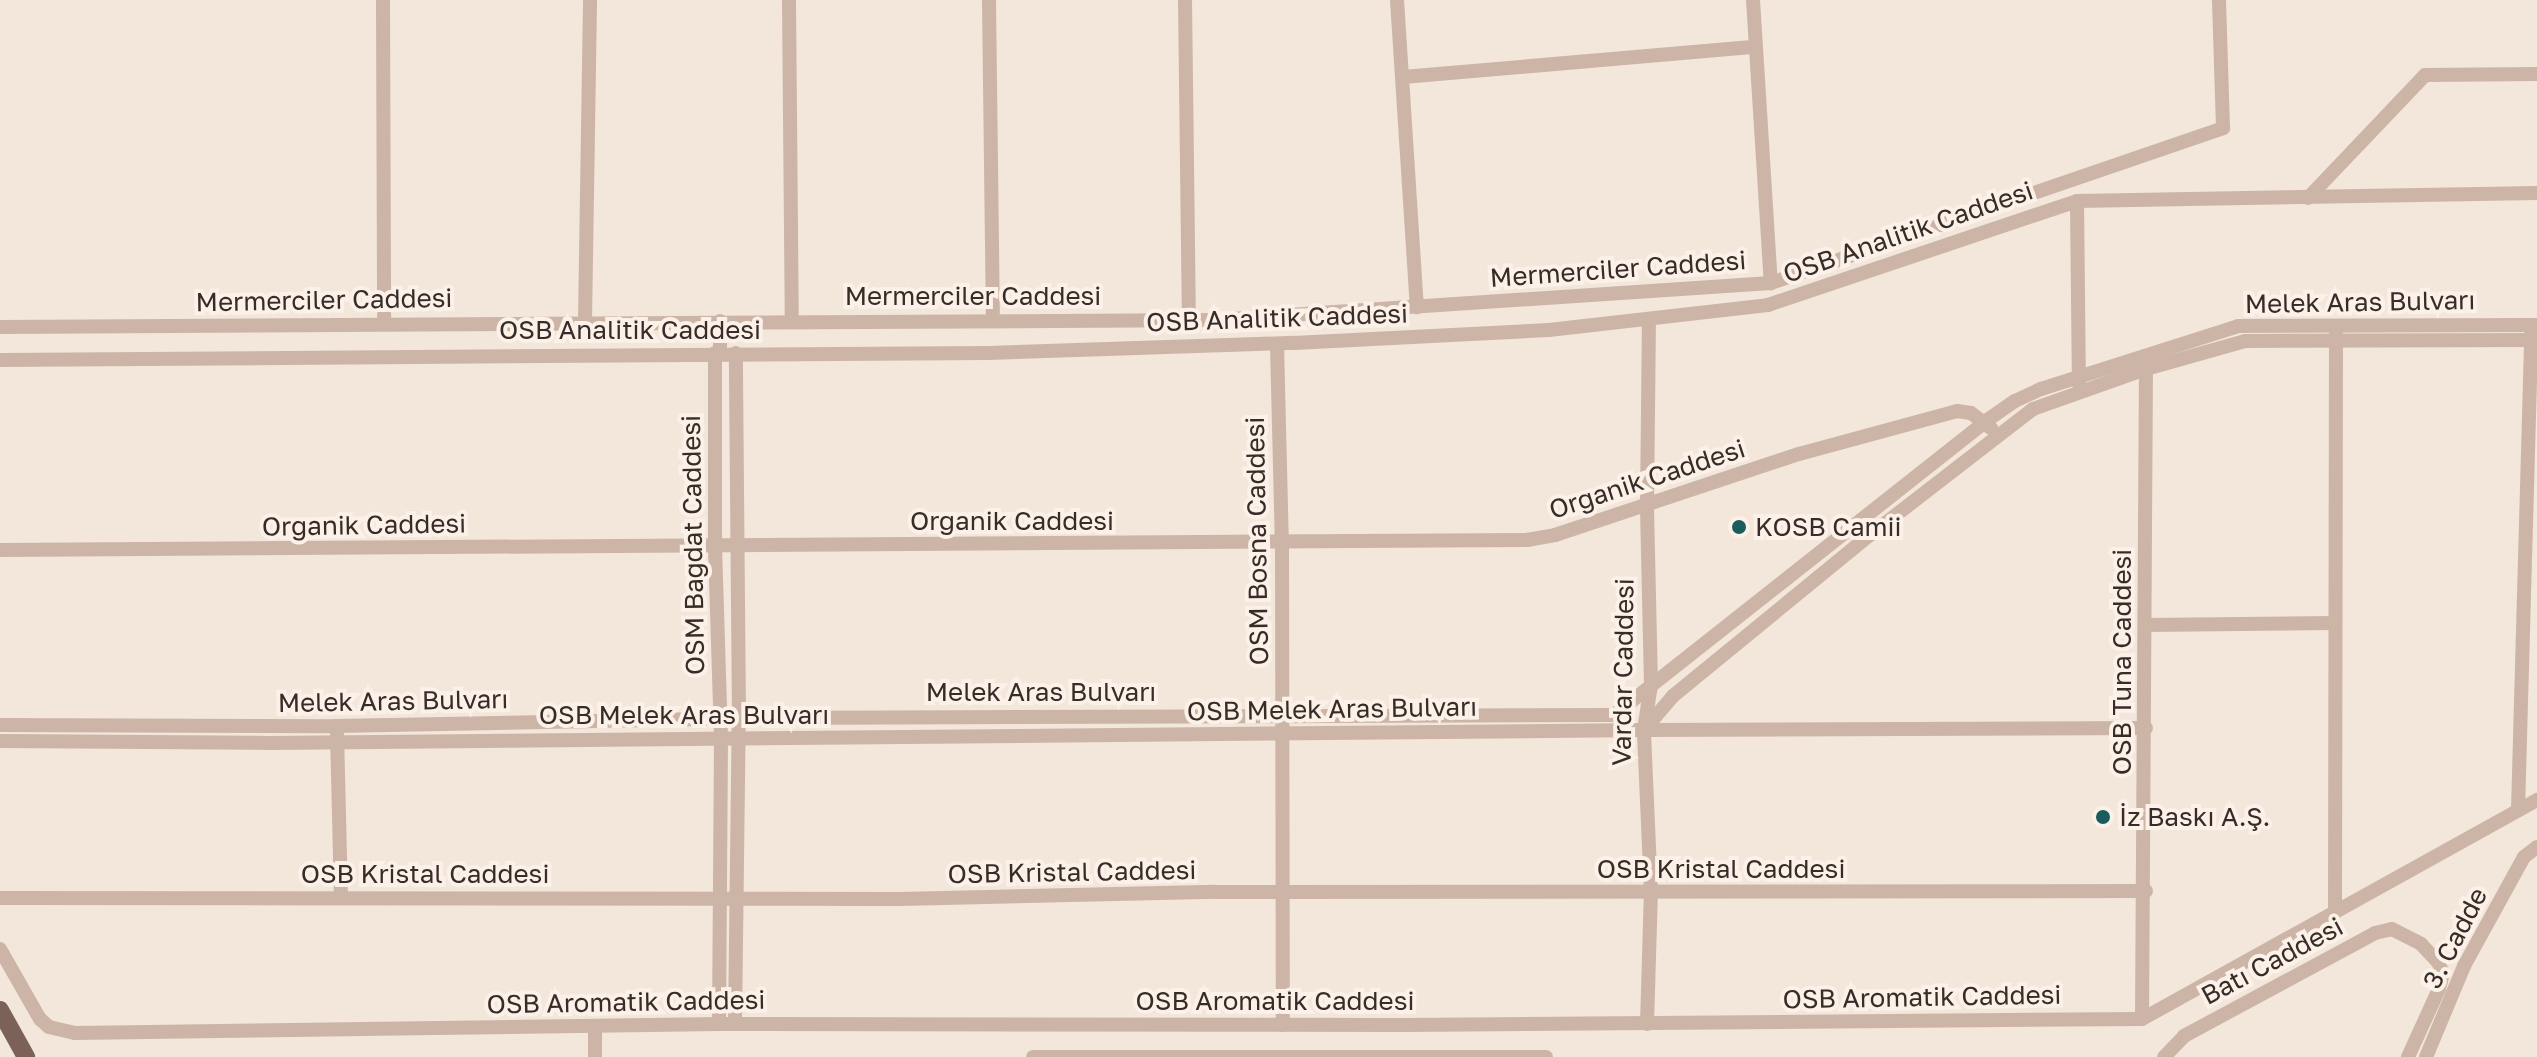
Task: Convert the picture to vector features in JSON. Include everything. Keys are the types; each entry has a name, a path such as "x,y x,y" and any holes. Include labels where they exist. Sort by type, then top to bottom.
{"main road":[{"path":"0,1010 26,1057"},
{"path":"10,1027 18,1057"},
{"path":"10,1027 32,1057"}],"street":[{"path":"383,0 384,323"},
{"path":"585,321 590,0"},
{"path":"789,0 792,321"},
{"path":"989,0 993,320"},
{"path":"1185,0 1189,320"},
{"path":"1397,0 1417,307"},
{"path":"1753,0 1771,283"},
{"name":"Mermerciler Caddesi","path":"0,327 585,321 1189,320 1771,283 2223,128 2219,0"},
{"path":"1403,77 1755,47"},
{"path":"2308,198 2425,75 2537,74"},
{"name":"OSB Analitik Caddesi","path":"0,360 988,353 1277,344 1549,330 1768,305 2077,201 2537,193"},
{"path":"2077,201 2077,375 2081,391"},
{"name":"Vardar Caddesi","path":"1647,1024 1651,893 1644,730 1651,685 1647,505 1649,320"},
{"path":"720,321 724,353"},
{"path":"1644,730 1673,696 2022,415 2146,361 2245,341 2336,334 2534,332 2518,810"},
{"path":"2335,912 2336,334"},
{"name":"OSM Bosna Caddesi","path":"1277,344 1282,544 1283,1025"},
{"name":"OSM Bağdat Caddesi","path":"719,1024 739,738 737,546 724,353"},
{"name":"OSM Bağdat Caddesi","path":"724,353 715,547 735,1024"},
{"name":"Melek Aras Bulvarı","path":"0,725 336,726 739,718 1614,715 2015,401 2077,375 2146,361"},
{"name":"OSB Tuna Caddesi","path":"2142,1019 2146,891 2146,361"},
{"name":"Organik Caddesi","path":"0,550 1527,540 1555,535 1799,454 1957,411 1971,413 1986,421"},
{"path":"1986,421 1996,436"},
{"path":"1862,518 1873,532"},
{"path":"2145,625 2334,623"},
{"path":"336,726 341,898"},
{"name":"OSB Melek Aras Bulvarı","path":"0,741 338,743 2146,728"},
{"name":"OSB Aromatik Caddesi","path":"0,949 40,1019 63,1033 719,1024 1647,1024 2142,1019 2537,800"},
{"name":"3. Cadde","path":"2426,1057 2464,966 2524,857 2537,847"},
{"name":"OSB Kristal Caddesi","path":"0,898 2146,891"},
{"name":"Batı Caddesi","path":"2164,1057 2184,1036 2375,933 2392,929 2411,936 2438,962 2443,978 2408,1057"},
{"path":"595,1027 595,1057"},
{"path":"1033,1057 1546,1057"}],"place":[{"name":"KOSB Camii","path":"1739,527"},
{"name":"İz Baskı A.Ş.","path":"2103,817"}]}
